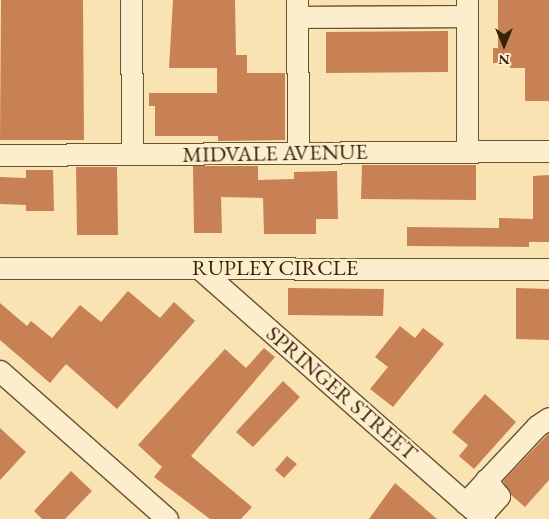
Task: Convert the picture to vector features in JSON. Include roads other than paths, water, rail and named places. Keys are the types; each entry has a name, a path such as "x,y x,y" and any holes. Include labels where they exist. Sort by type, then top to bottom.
{"street":[{"path":"130,0 132,154"},
{"path":"298,153 298,8 467,8 467,151"},
{"name":"MIDVALE AVENUE","path":"0,155 549,151"},
{"name":"RUPLEY CIRCLE","path":"0,268 549,268"},
{"name":"SPRINGER STREET","path":"199,268 477,513"},
{"path":"0,371 167,519"},
{"path":"477,513 498,496 486,480 537,426 549,418"}]}
